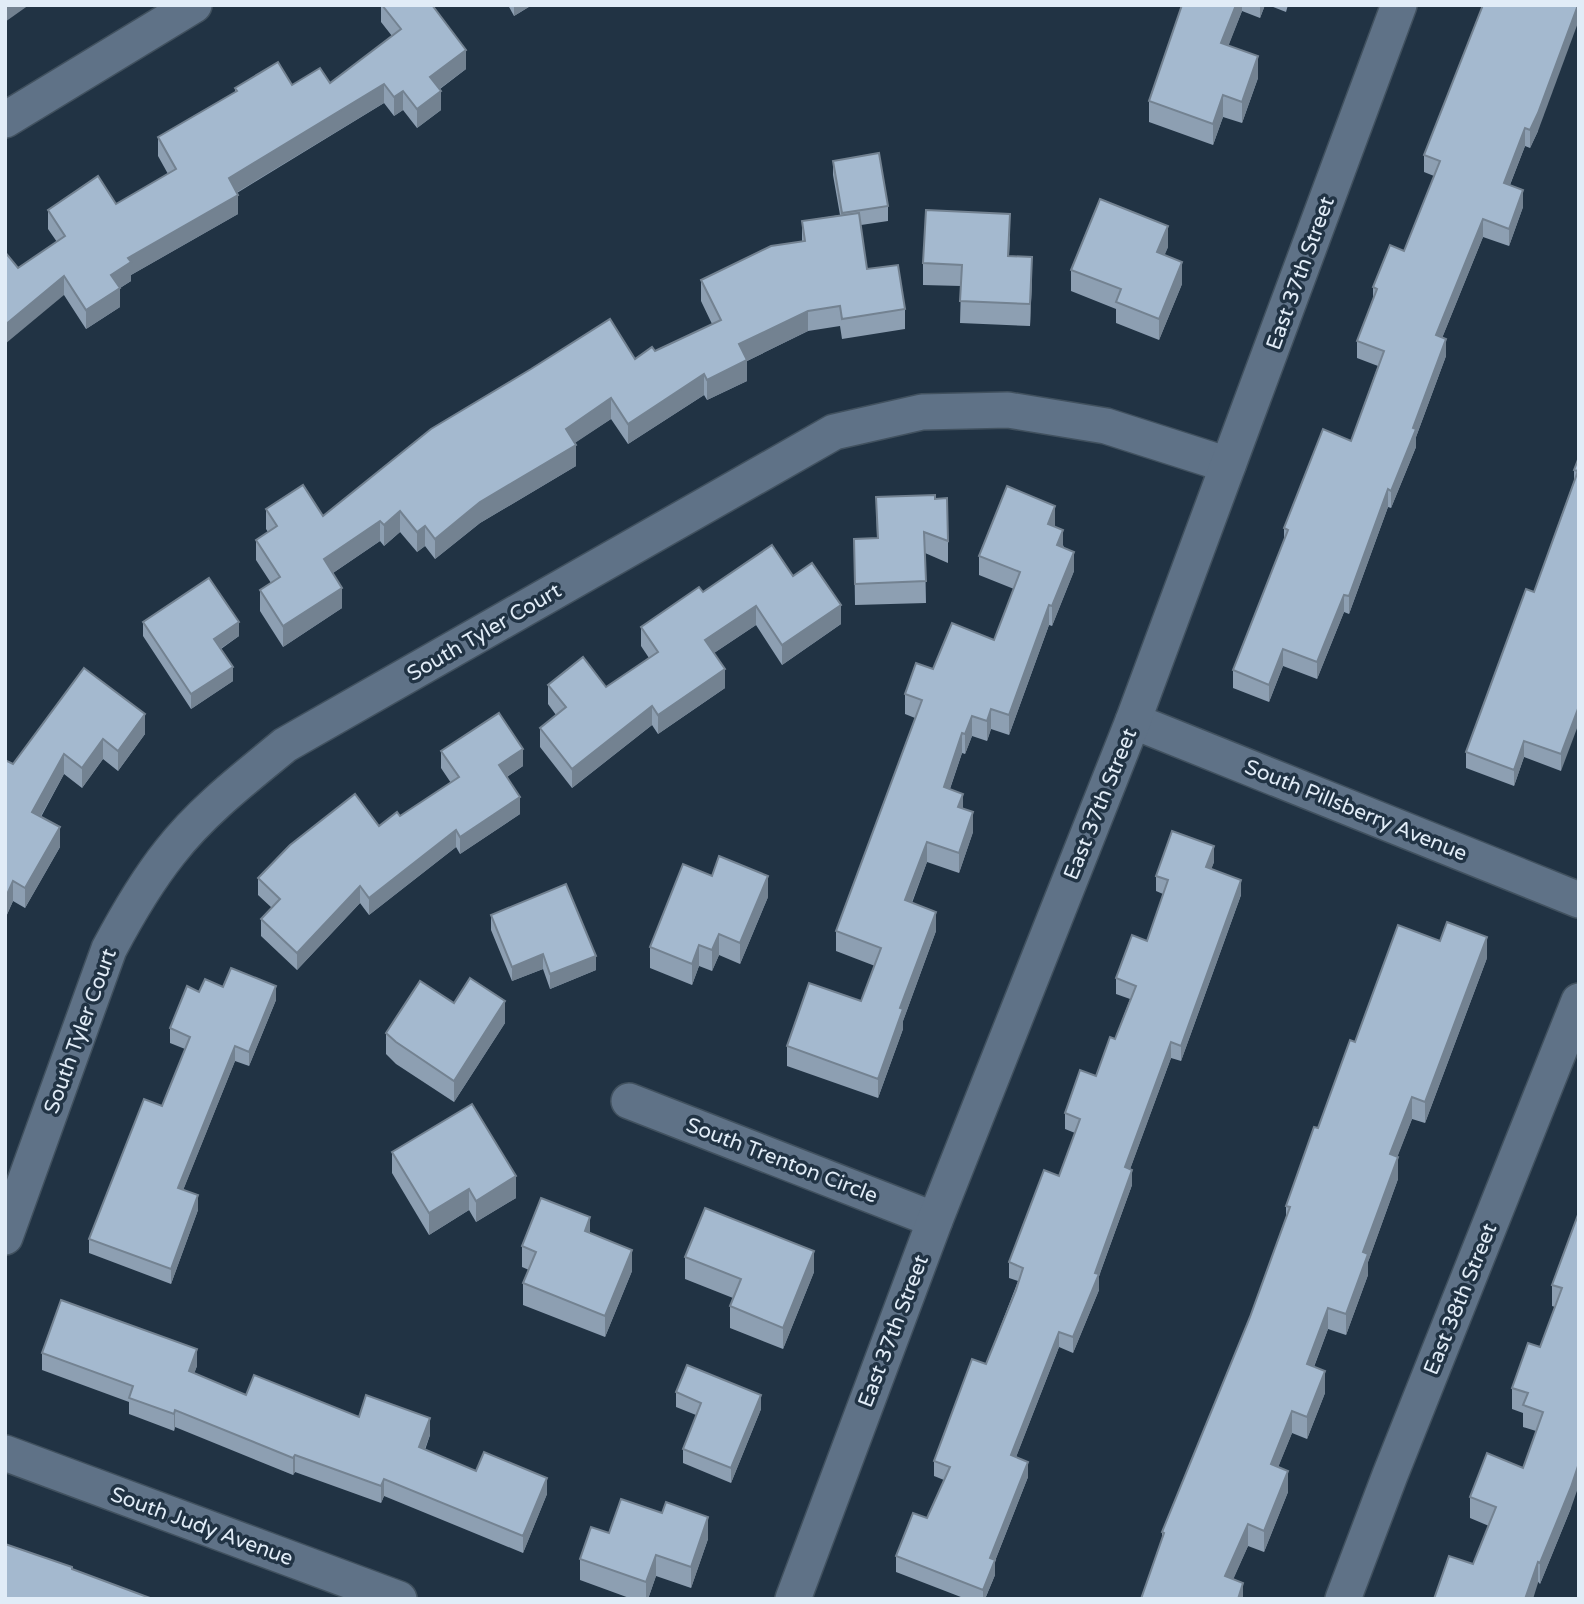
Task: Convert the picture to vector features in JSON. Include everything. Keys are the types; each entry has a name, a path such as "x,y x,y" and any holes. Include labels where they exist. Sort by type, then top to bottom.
{"street":[{"path":"5,120 194,5"},
{"name":"East 37th Street","path":"793,1599 935,1220 1133,721 1399,5"},
{"name":"South Tyler Court","path":"5,1237 109,949 133,904 171,851 226,793 285,745 834,432 922,412 1008,410 1106,426 1228,465"},
{"name":"South Pillsberry Avenue","path":"1133,721 1579,900"},
{"name":"East 38th Street","path":"1343,1599 1579,1001"},
{"name":"South Trenton Circle","path":"629,1101 935,1220"},
{"name":"South Judy Avenue","path":"5,1453 399,1599"}],"building":[{"path":"382,5 432,5 466,50 430,77 441,91 417,109 403,91 394,97 384,84 229,178 238,195 128,258 131,262 111,275 120,288 86,310 64,276 5,325 5,252 18,268 65,236 48,210 98,176 116,204 176,169 158,137 237,91 235,88 278,62 292,85 320,68 330,83 401,29"},
{"path":"1182,5 1236,5 1221,43 1258,56 1242,102 1223,95 1213,124 1149,101"},
{"path":"1483,5 1578,5 1538,113 1530,130 1525,128 1504,183 1523,190 1509,229 1483,219 1436,335 1446,339 1413,428 1416,429 1391,491 1388,489 1349,596 1344,595 1317,662 1283,649 1269,685 1233,670 1288,530 1284,528 1323,429 1351,441 1384,351 1357,341 1377,289 1373,287 1390,245 1404,251 1440,161 1424,155"},
{"path":"879,153 888,206 842,213 833,161"},
{"path":"1100,199 1168,226 1157,252 1182,262 1159,319 1116,302 1121,289 1071,270"},
{"path":"926,210 1010,214 1008,256 1032,257 1030,304 960,301 962,265 923,263"},
{"path":"859,213 867,269 898,265 905,309 842,319 840,306 808,311 739,344 747,360 707,380 704,374 628,424 611,398 566,429 576,445 480,502 435,539 425,526 417,532 400,511 384,525 380,521 324,559 342,588 283,626 260,590 280,577 256,540 277,526 266,509 303,485 323,516 431,429 610,319 635,359 652,347 655,351 721,320 701,280 771,246 805,241 802,221"},
{"path":"1579,457 1579,706 1561,754 1524,741 1514,770 1466,752 1526,589 1534,592 1578,471 1574,470"},
{"path":"1007,486 1055,506 1048,524 1063,530 1057,545 1074,552 1052,606 1049,605 1009,715 991,709 987,721 972,716 965,734 962,733 944,787 963,794 958,807 973,812 959,853 927,842 905,900 936,912 900,1008 903,1009 878,1079 787,1046 809,983 861,1001 881,948 836,931 922,700 905,694 916,663 933,669 952,623 994,640 1020,572 979,556"},
{"path":"935,495 935,499 947,498 948,541 924,532 926,581 855,584 854,539 878,538 876,497"},
{"path":"772,545 793,576 812,563 841,605 782,645 756,606 705,640 725,669 658,715 652,706 572,769 540,728 566,707 548,685 583,657 606,687 658,652 641,627 699,587 703,592"},
{"path":"209,578 239,622 214,639 233,667 191,694 143,622"},
{"path":"84,668 145,714 118,751 103,739 82,768 64,754 32,812 60,827 25,888 13,881 5,899 5,760 13,764"},
{"path":"499,713 523,749 499,765 520,797 460,837 456,830 369,898 360,886 297,953 261,919 280,899 258,878 290,845 355,794 379,826 397,812 400,816 459,777 441,751"},
{"path":"1172,831 1214,846 1206,867 1241,880 1181,1046 1171,1042 1125,1167 1132,1170 1095,1273 1099,1274 1073,1337 1059,1332 1011,1455 1028,1462 990,1558 995,1560 983,1590 896,1556 913,1513 927,1518 950,1467 934,1461 972,1359 986,1364 1016,1290 1023,1268 1009,1262 1044,1170 1059,1176 1080,1119 1065,1113 1080,1070 1096,1076 1110,1037 1115,1039 1136,986 1116,978 1132,935 1147,941 1168,880 1156,876"},
{"path":"719,856 768,876 740,943 719,934 712,950 699,945 692,964 650,947 683,864 712,876"},
{"path":"566,884 596,956 550,974 543,954 512,967 491,915"},
{"path":"1447,922 1487,937 1425,1102 1412,1097 1390,1154 1398,1157 1363,1252 1368,1254 1346,1314 1328,1308 1307,1364 1325,1371 1307,1417 1292,1411 1271,1464 1288,1471 1264,1531 1248,1524 1225,1576 1243,1583 1238,1599 1141,1599 1164,1533 1162,1532 1250,1317 1290,1207 1286,1206 1314,1127 1318,1128 1350,1040 1355,1042 1398,925 1440,941"},
{"path":"231,968 276,986 249,1052 235,1046 178,1188 198,1195 171,1269 89,1239 144,1099 162,1106 190,1037 170,1028 187,986 199,992 205,979 223,987"},
{"path":"470,978 505,1001 454,1081 386,1033 420,981 454,1003"},
{"path":"472,1104 516,1176 476,1201 469,1189 429,1213 392,1152"},
{"path":"541,1198 590,1217 585,1231 632,1250 605,1316 523,1283 536,1252 522,1246"},
{"path":"705,1208 814,1251 783,1328 730,1306 741,1279 685,1257"},
{"path":"1579,1212 1579,1463 1571,1487 1525,1599 1434,1599 1449,1556 1473,1564 1496,1507 1470,1497 1487,1453 1523,1468 1543,1412 1523,1405 1528,1393 1512,1388 1528,1343 1540,1347 1562,1288 1552,1285"},
{"path":"61,1300 197,1349 189,1371 246,1395 254,1375 359,1417 366,1395 430,1418 419,1447 476,1471 484,1452 547,1478 523,1536 384,1479 381,1486 295,1455 293,1458 175,1410 174,1414 129,1398 133,1386 42,1353"},
{"path":"687,1365 761,1395 731,1468 683,1449 701,1403 676,1392"},
{"path":"621,1499 662,1513 666,1502 708,1517 691,1567 656,1555 646,1582 580,1559 591,1527 609,1533"},
{"path":"5,1544 72,1567 150,1599 5,1599"}]}
